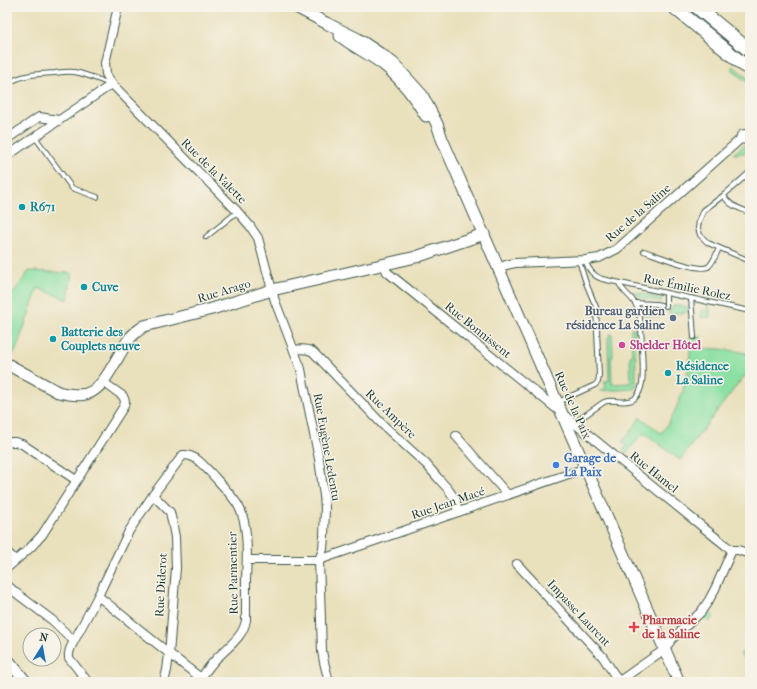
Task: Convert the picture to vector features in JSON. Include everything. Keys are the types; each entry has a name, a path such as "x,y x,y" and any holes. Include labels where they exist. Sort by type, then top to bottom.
{"main road":[{"name":"Rue de la Paix","path":"296,7 358,39 382,55 394,64 422,95 437,124 442,139 679,682"},
{"path":"674,7 750,70"},
{"path":"697,7 750,51"},
{"name":"Rue Arago","path":"7,364 58,392 76,395 87,394 103,382 130,338 136,331 144,326 212,309 272,290 416,256 484,234"},
{"path":"7,659 26,682"}],"street":[{"path":"7,156 112,84 105,70 118,7"},
{"name":"Rue de la Valette","path":"112,84 250,226 258,238 272,290"},
{"path":"7,139 40,117 59,120"},
{"name":"Rue de la Saline","path":"498,268 515,263 599,258 617,250 748,135"},
{"name":"Rue Bonnissent","path":"384,264 387,272 559,407"},
{"name":"Rue Eugène Ledentu","path":"272,290 301,369 319,459 325,508 323,549 319,560 322,651 329,682"},
{"name":"Rue Ampère","path":"294,350 305,349 313,352 383,425 426,464 448,489 455,500 458,512"},
{"path":"7,568 30,548 42,535 124,406 125,401 123,396 103,382"},
{"name":"Rue Hamel","path":"559,407 574,423 732,550"},
{"path":"456,436 508,495"},
{"path":"7,442 22,444 76,480"},
{"name":"Rue Parmentier","path":"154,495 183,455 188,454 194,457 205,467 233,498 239,507 245,525 247,560 245,626 238,638 216,660 201,680"},
{"name":"Rue Jean Macé","path":"247,560 319,560 586,468"},
{"path":"88,682 69,658 69,650 98,596 129,531 154,495"},
{"name":"Rue Diderot","path":"154,495 170,512 175,537 176,568 169,654 164,682"},
{"path":"619,682 665,649 672,639 701,612 715,588 732,550 738,550 750,554"},
{"path":"7,552 15,560"},
{"name":"Impasse Laurent","path":"517,564 602,657 619,682"},
{"path":"7,585 20,597 52,620 74,641"},
{"path":"98,596 201,680"}],"lane":[{"path":"7,84 13,80 31,74 67,72 74,72 112,84"},
{"path":"35,137 72,188 98,197"},
{"path":"750,172 704,210 699,221 698,228 700,235 708,243 750,261"},
{"path":"724,195 726,200 750,213"},
{"path":"206,237 237,211"},
{"path":"644,251 678,263 705,268 708,267 719,248"},
{"path":"559,407 595,385 598,382 599,376 596,307 586,283 582,260"},
{"name":"Rue Émilie Rolez","path":"582,260 596,277 602,279 750,311"},
{"name":"Rue Émilie Rolez","path":"574,423 608,400 628,401 637,396 640,391 643,378 643,366 640,320 635,303 632,298 624,292 619,283"},
{"path":"635,303 663,305 666,293"},
{"path":"691,298 694,337"}],"green space":[{"path":"682,7 690,7 750,60 750,67"},
{"path":"733,66 750,80 750,85 731,68"},
{"path":"750,143 750,152 733,154 746,144"},
{"path":"29,271 72,273 68,300 38,288 16,350 9,360 7,358 7,302"},
{"path":"630,291 662,298 661,302 642,298"},
{"path":"708,304 710,317 701,318 701,310 707,311"},
{"path":"673,305 688,307 688,312 669,314 669,310 673,309"},
{"path":"657,307 661,309 662,317 645,316 647,310"},
{"path":"631,328 635,328 636,384 634,389 600,391 606,388 604,381 609,381 608,337 610,334 612,334 613,357 611,357 612,384 631,383"},
{"path":"690,337 701,337 701,349 738,351 750,354 750,370 680,460 644,434 641,435 627,453 623,450 627,446 622,442 640,417 661,433 671,419 680,398 686,378 690,358"},
{"path":"708,611 714,617 709,622 703,615"},
{"path":"745,650 750,655 750,660 748,662 740,654"}],"place":[{"name":"R671","path":"22,207"},
{"name":"Cuve","path":"84,287"},
{"name":"Bureau gardien résidence La Saline","path":"673,318"},
{"name":"Batterie des Couplets neuve","path":"53,339"},
{"name":"Shelder Hôtel","path":"622,345"},
{"name":"Résidence La Saline","path":"668,373"},
{"name":"Garage de La Paix","path":"556,465"},
{"name":"Pharmacie de la Saline","path":"634,627"}]}
